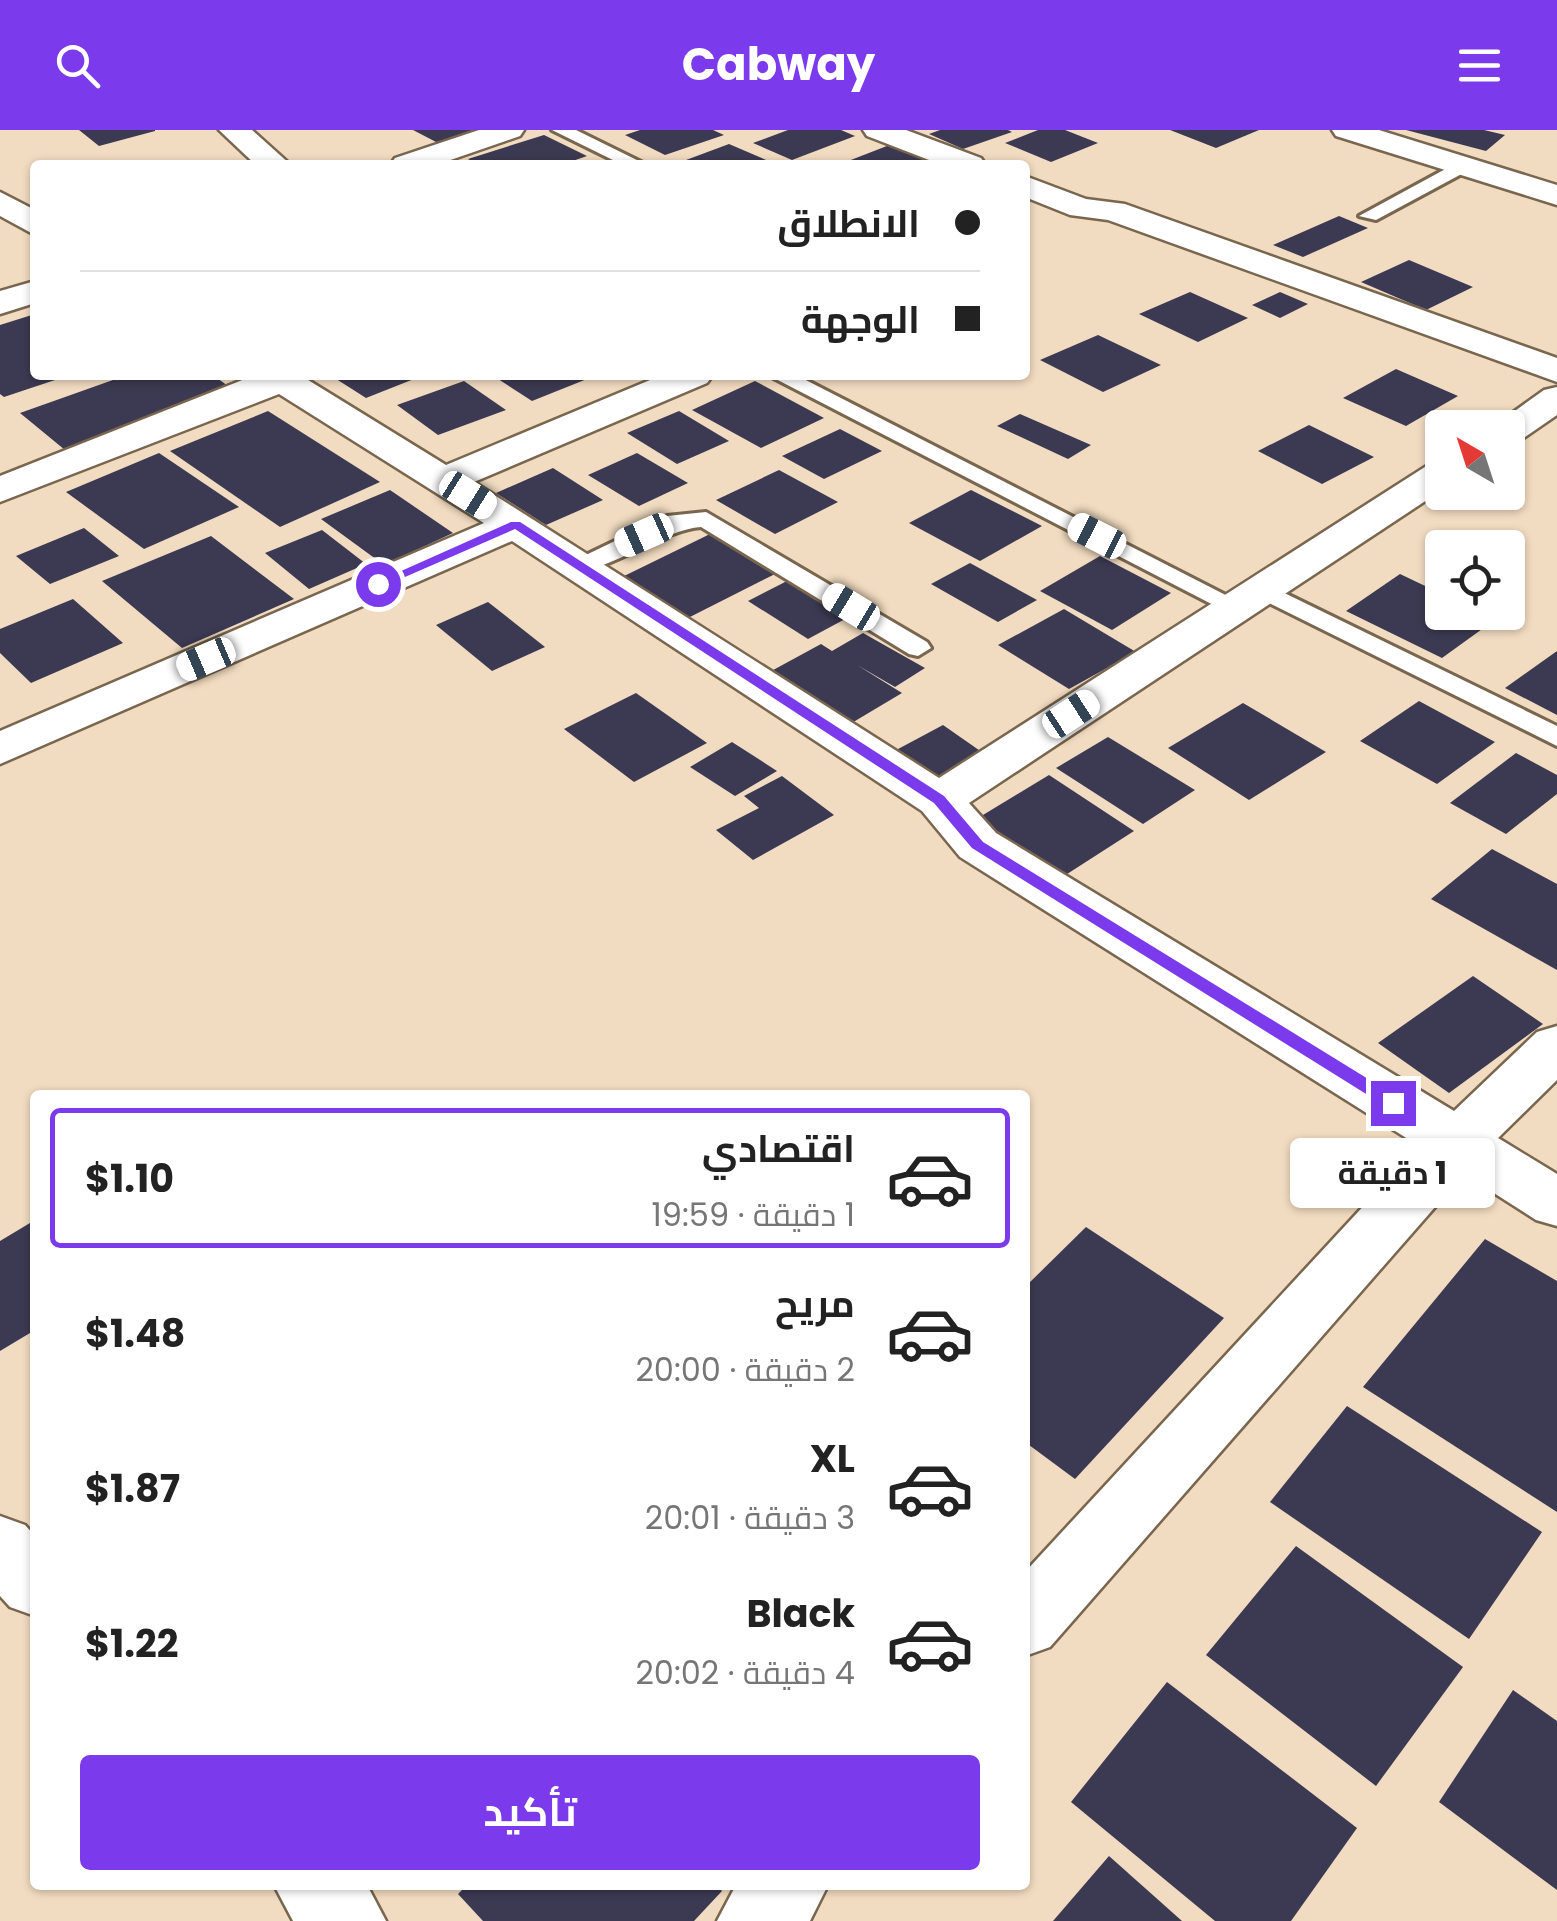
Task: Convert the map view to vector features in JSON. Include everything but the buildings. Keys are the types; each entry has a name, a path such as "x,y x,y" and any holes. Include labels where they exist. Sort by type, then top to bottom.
{"street":[{"path":"234,130 269,160"},
{"path":"421,160 509,130"},
{"path":"878,130 957,160"},
{"path":"1347,130 1557,195"},
{"path":"1030,188 1081,208 1113,211 1557,371"},
{"path":"0,202 30,222"},
{"path":"1039,226 1081,208"},
{"path":"0,303 30,293"},
{"path":"0,490 273,380"},
{"path":"281,380 516,524 939,800 978,845 1557,1202"},
{"path":"444,480 682,380"},
{"path":"1525,419 1557,398"},
{"path":"939,800 1425,484"},
{"path":"0,748 516,524"},
{"path":"1030,1617 1457,1142 1557,1046"},
{"path":"0,1547 30,1579"},
{"path":"318,1890 346,1921"},
{"path":"756,1921 784,1890"}],"lane":[{"path":"561,130 627,160"},
{"path":"1369,216 1462,166"},
{"path":"790,380 1249,598 1557,737"},
{"path":"578,565 676,521 706,519 918,648"}],"route":[{"path":"378,584 516,524 939,800 978,845 1393,1103"}]}
